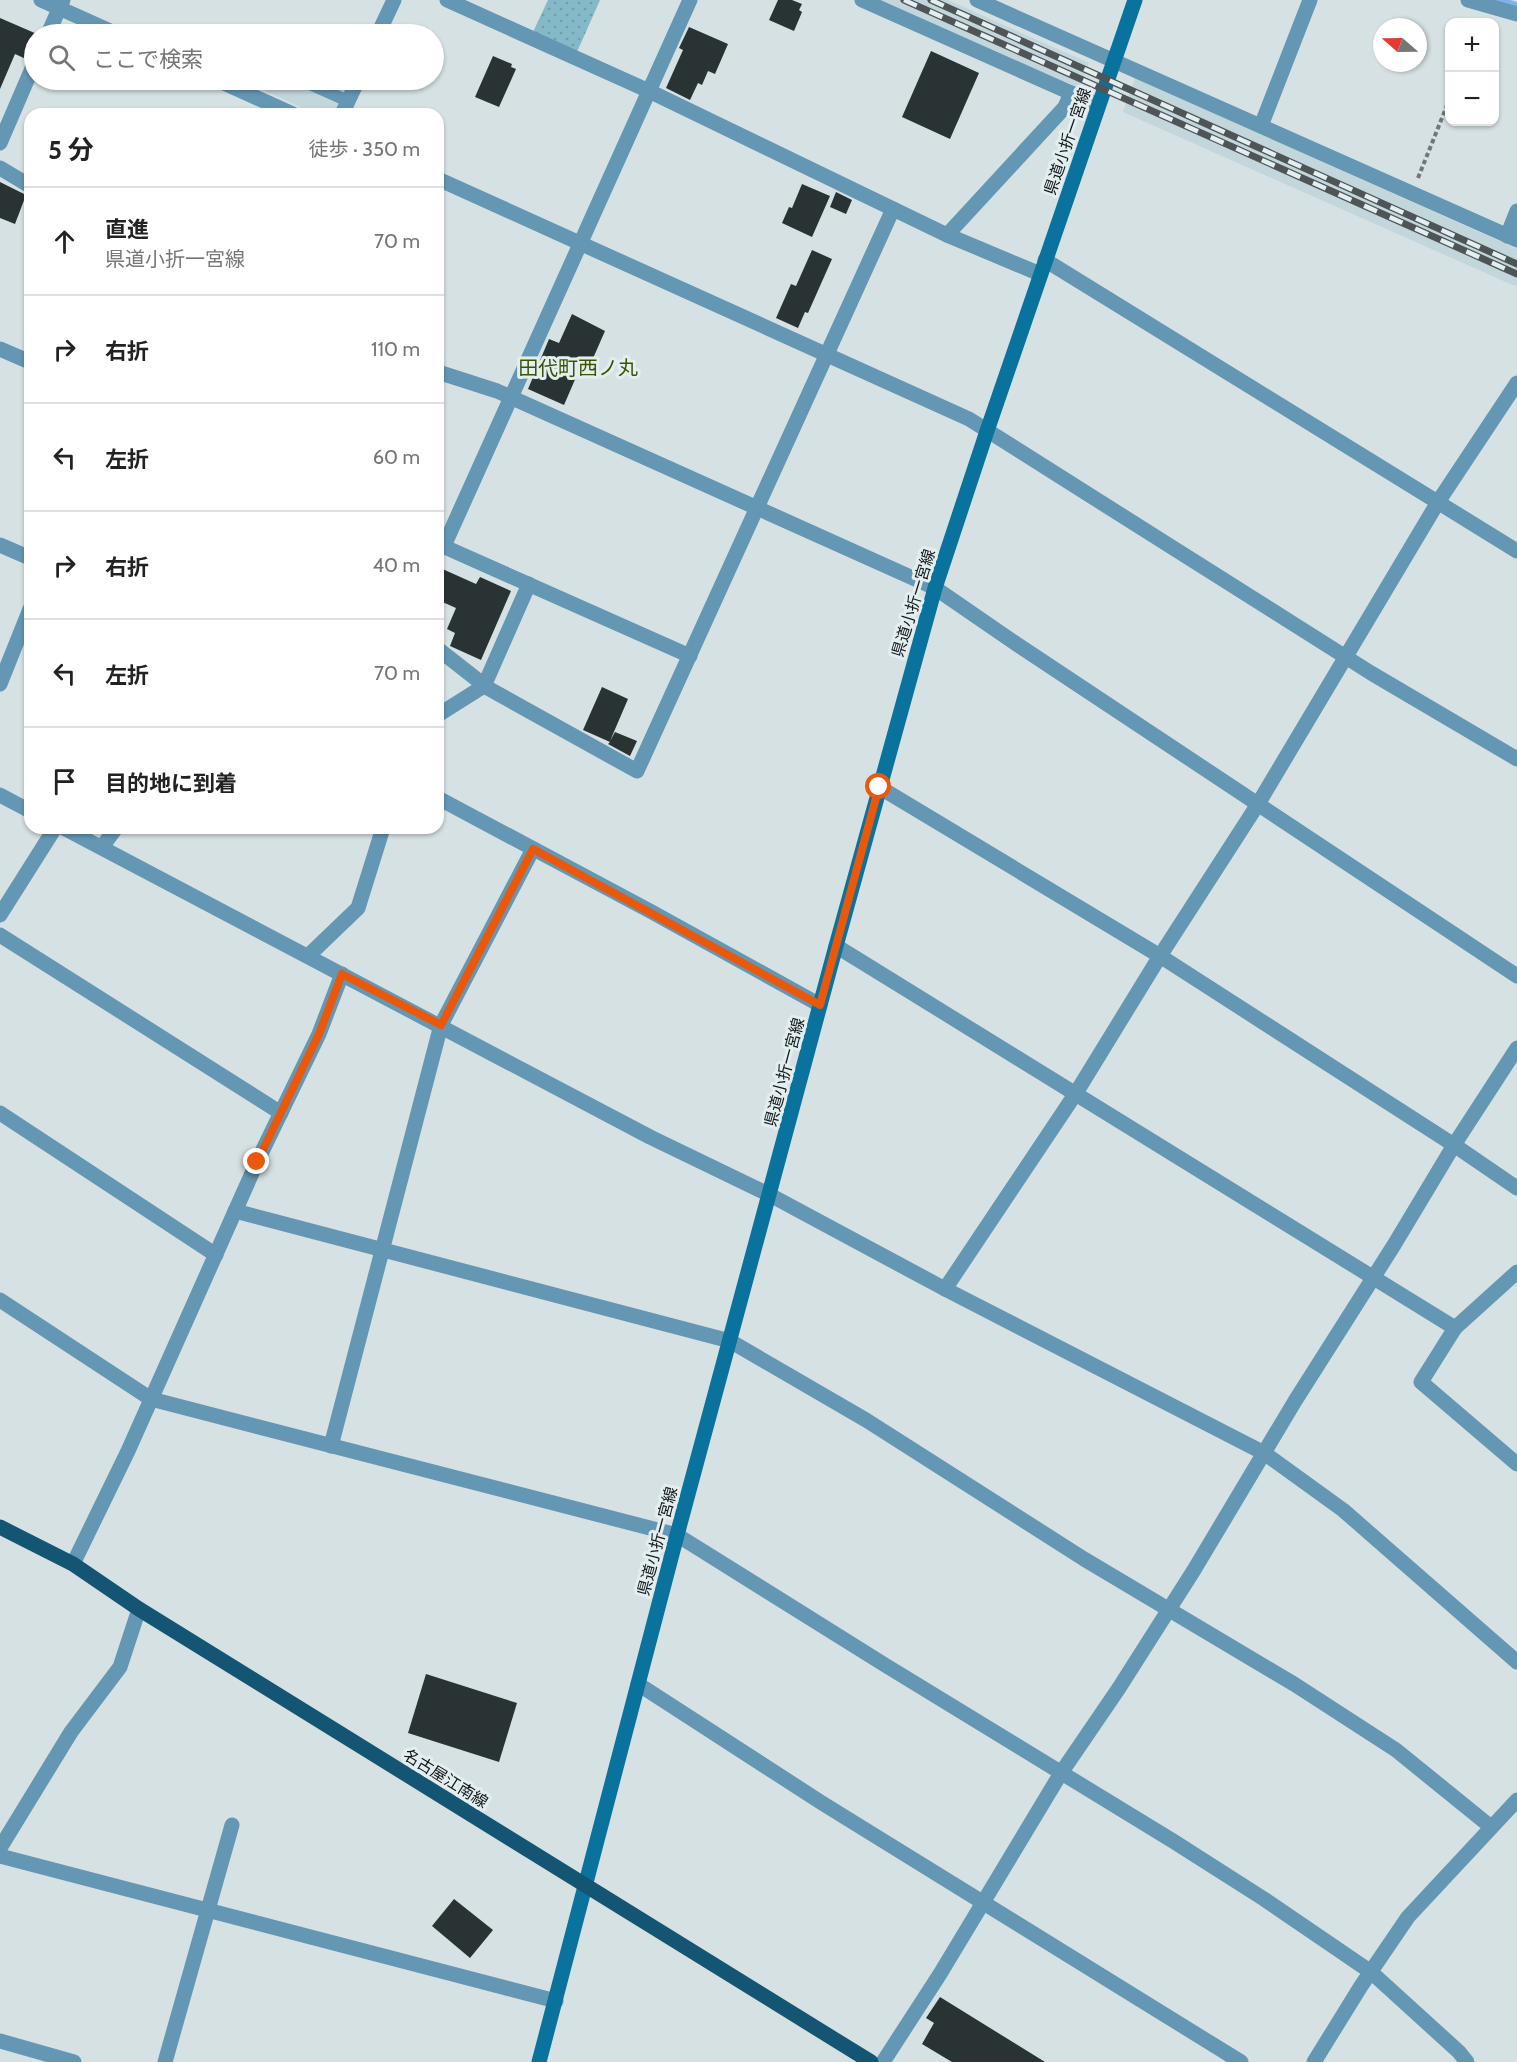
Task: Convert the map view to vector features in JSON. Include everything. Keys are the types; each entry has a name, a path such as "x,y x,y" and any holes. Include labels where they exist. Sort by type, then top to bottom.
{"main road":[{"name":"県道小折一宮線","path":"539,2062 677,1535 935,588 1135,0"},
{"name":"名古屋江南線","path":"0,1527 73,1564 139,1609 871,2062"}],"street":[{"path":"41,0 61,4 98,24"},
{"path":"383,24 394,0"},
{"path":"447,0 649,91 947,235 1043,267 1517,551"},
{"path":"444,539 511,397 690,0"},
{"path":"862,0 1098,105"},
{"path":"977,0 1512,238 1517,211"},
{"path":"1261,126 1310,0"},
{"path":"1468,0 1517,14"},
{"path":"52,24 61,4"},
{"path":"0,143 24,87"},
{"path":"239,90 280,108"},
{"path":"345,107 353,90"},
{"path":"947,235 1065,107 1071,93"},
{"path":"0,168 24,182"},
{"path":"444,182 969,419 1345,657 1517,759"},
{"path":"444,654 484,686 637,771 893,209"},
{"path":"0,349 24,359"},
{"path":"444,374 511,397 935,588 1517,976"},
{"path":"945,1289 1076,1093 1160,956 1258,804 1438,502 1517,383"},
{"path":"0,545 24,555"},
{"path":"444,546 690,656"},
{"path":"444,711 484,686 529,584"},
{"path":"0,684 24,624"},
{"path":"879,787 1160,956 1454,1144 1517,1188"},
{"path":"0,795 24,808"},
{"path":"444,801 820,1005"},
{"path":"0,915 51,834"},
{"path":"76,834 650,1137 770,1195 945,1289 1264,1453 1344,1510 1517,1662"},
{"path":"102,847 112,834"},
{"path":"308,956 358,908 381,834"},
{"path":"331,1446 441,1025 533,849"},
{"path":"0,936 281,1113"},
{"path":"836,946 1455,1328"},
{"path":"73,1564 319,1034 342,974"},
{"path":"883,2062 1061,1773 1169,1610 1454,1144 1517,1048"},
{"path":"0,1113 216,1255"},
{"path":"235,1211 730,1341 866,1420 1084,1559 1294,1684 1396,1750 1491,1827"},
{"path":"1517,1272 1455,1328 1421,1382 1517,1464"},
{"path":"0,1300 151,1399 677,1535 1233,1880 1371,1972 1459,2052 1467,2062"},
{"path":"0,1848 71,1732 120,1667 139,1609"},
{"path":"638,1684 822,1803 984,1901 1241,2062"},
{"path":"1314,2062 1408,1917 1517,1800"},
{"path":"165,2062 232,1825"},
{"path":"0,1856 556,2001"},
{"path":"0,2041 74,2062"}],"lane":[{"path":"317,90 345,107"}],"path":[{"path":"1412,193 1445,108"}],"shaded area":[{"path":"548,0 600,0 577,52 533,32"},
{"path":"878,0 948,0 1089,63 1079,90"},
{"path":"1135,78 1517,249 1517,287 1123,112"},
{"path":"263,90 346,90 338,108 303,108"}],"building":[{"path":"778,0 792,0 802,4 799,10 802,12 794,31 769,20"},
{"path":"0,18 24,28 24,58 15,54 0,89"},
{"path":"689,27 728,44 715,74 708,71 702,85 698,83 690,100 666,88 683,50 679,48"},
{"path":"931,51 979,73 950,139 902,117"},
{"path":"493,56 512,64 511,67 516,69 499,107 475,97"},
{"path":"0,182 24,194 24,200 15,224 0,218"},
{"path":"802,184 830,196 812,237 782,223 789,207 792,208"},
{"path":"836,192 852,200 846,214 830,207"},
{"path":"812,250 832,259 808,313 805,312 798,328 776,318 791,284 796,286"},
{"path":"572,314 605,331 587,372 580,368 564,405 528,389 549,339 559,343"},
{"path":"444,570 476,584 480,577 511,591 481,660 450,646 455,633 447,629 456,608 444,603"},
{"path":"602,687 628,699 610,741 615,732 637,741 630,756 608,744 610,742 583,730"},
{"path":"426,1674 517,1703 499,1762 408,1733"},
{"path":"454,1899 493,1930 470,1958 432,1926"},
{"path":"940,1997 1045,2062 952,2062 922,2044 934,2023 926,2018"}],"waterway":[{"path":"1499,0 1517,5"}],"railway":[{"path":"904,0 1517,274"},
{"path":"931,0 1517,264"}],"district":[{"name":"田代町西ノ丸","path":"578,368"}],"route":[{"path":"257,1162 319,1034 342,974 441,1025 533,849 820,1005 879,787"}]}
